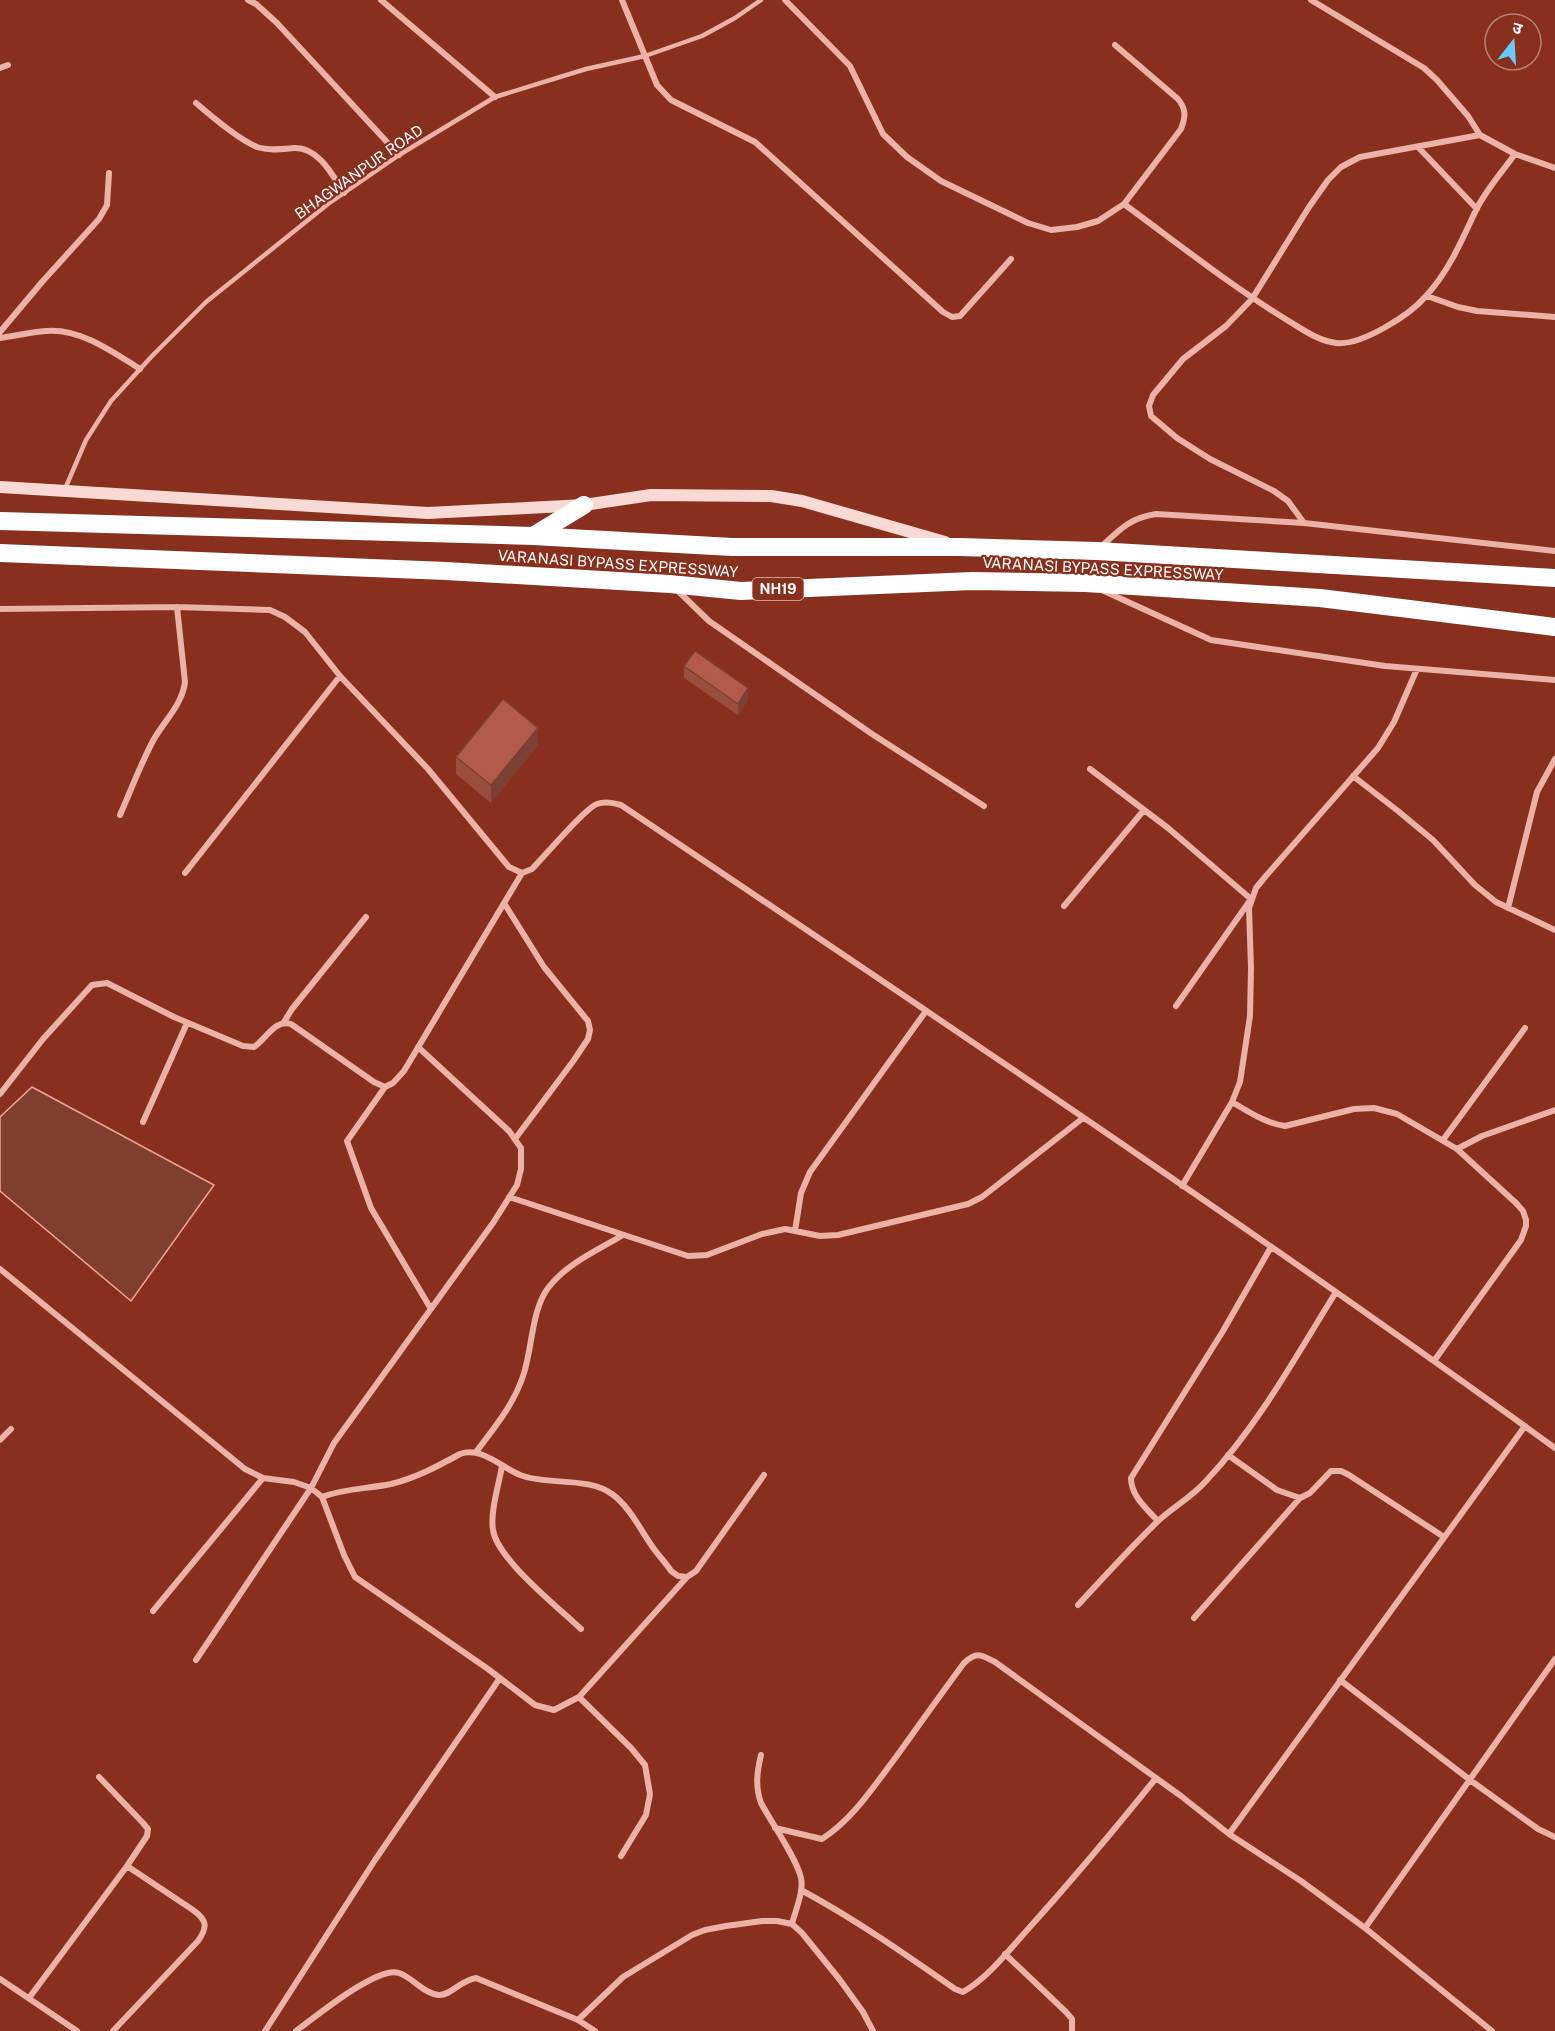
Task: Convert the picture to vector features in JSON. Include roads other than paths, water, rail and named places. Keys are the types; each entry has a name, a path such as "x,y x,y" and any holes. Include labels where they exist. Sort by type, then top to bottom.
{"highway":[{"path":"533,536 584,504"},
{"name":"VARANASI BYPASS EXPRESSWAY","path":"0,521 533,536 732,547 960,547 1097,551 1555,578"},
{"name":"VARANASI BYPASS EXPRESSWAY","path":"0,553 434,571 670,584 741,591 972,581 1086,583 1320,598 1555,627"}],"street":[{"path":"248,0 278,23 399,156"},
{"path":"381,0 495,97"},
{"path":"622,0 657,85 670,100 755,142 943,312 952,317 960,316 1011,259"},
{"path":"785,0 850,66 884,134 907,157 942,181 1028,223 1051,230 1077,227 1098,221 1124,204 1181,129 1185,118 1184,108 1178,99 1115,45"},
{"path":"1311,0 1424,68 1468,116 1480,135 1515,154 1555,168"},
{"path":"0,68 8,65"},
{"path":"196,103 258,147 265,149 298,148 314,154 328,168 344,193"},
{"path":"1304,523 1288,501 1274,491 1210,459 1177,438 1151,416 1149,406 1153,395 1183,359 1226,326 1252,299 1309,207 1328,180 1341,167 1360,157 1480,135"},
{"path":"1418,147 1477,209"},
{"path":"1124,204 1252,299 1315,337 1335,343 1349,342 1397,321 1427,296 1444,273 1477,209 1515,154"},
{"path":"0,333 99,219 106,205 108,173"},
{"path":"1427,296 1477,311 1555,317"},
{"path":"0,338 59,331 81,337 106,348 140,369"},
{"path":"0,487 428,513 584,504 651,495 771,496 802,501 960,547"},
{"path":"1097,551 1123,526 1139,516 1156,514 1304,523 1555,551"},
{"path":"1086,583 1211,640 1385,666 1555,680"},
{"path":"670,584 709,621 872,734 984,806"},
{"path":"120,815 155,738 184,690 177,608"},
{"path":"0,609 270,610 285,617 305,632 340,676 428,769 509,867 522,873"},
{"path":"1176,1006 1251,899 1256,888 1378,748 1394,722 1416,669"},
{"path":"185,873 340,676"},
{"path":"1508,908 1537,792 1555,759"},
{"path":"1090,769 1144,810 1251,899"},
{"path":"1353,776 1432,840 1475,885 1496,902 1555,930"},
{"path":"430,1309 371,1208 347,1141 385,1087 393,1083 404,1071 522,873 532,869 585,813 596,804 608,802 621,805 1083,1118 1336,1292 1555,1448"},
{"path":"1064,906 1144,810"},
{"path":"1182,1186 1232,1102 1240,1082 1250,1016 1249,908 1251,899"},
{"path":"504,903 544,967 588,1021 590,1030 588,1039 574,1060 514,1139"},
{"path":"284,1022 366,917"},
{"path":"0,1094 2,1086 92,985 107,983 187,1023 243,1046 254,1047 278,1024 284,1022 291,1024 374,1082 385,1087"},
{"path":"795,1231 801,1193 810,1172 926,1011"},
{"path":"143,1122 187,1023"},
{"path":"1443,1140 1525,1028"},
{"path":"196,1660 310,1488 333,1443 493,1223 517,1185 522,1169 521,1148 509,1131 418,1047"},
{"path":"1232,1102 1259,1118 1285,1126 1354,1109 1374,1108 1397,1114 1457,1149 1523,1211 1526,1226 1521,1240 1434,1361"},
{"path":"1457,1149 1482,1136 1555,1110"},
{"path":"509,1197 688,1256 707,1255 762,1234 785,1229 820,1236 838,1235 968,1204 982,1197 1083,1118"},
{"path":"476,1452 506,1412 516,1394 529,1355 536,1320 548,1288 572,1265 624,1235"},
{"path":"1158,1521 1136,1497 1131,1486 1131,1478 1223,1331 1271,1247"},
{"path":"0,1269 245,1469 263,1478 294,1482 310,1488 322,1497 344,1555 356,1577 535,1705 544,1709 554,1710 579,1697 687,1577 696,1571 764,1476"},
{"path":"1078,1605 1158,1521 1206,1481 1228,1455 1265,1405 1336,1292"},
{"path":"1229,1834 1525,1426"},
{"path":"0,1440 11,1429"},
{"path":"322,1497 342,1490 390,1484 415,1477 460,1454 476,1452 526,1477 590,1485 613,1494 671,1571 678,1576 687,1577"},
{"path":"1228,1455 1277,1490 1300,1498"},
{"path":"502,1466 492,1529 496,1539 511,1562 581,1629"},
{"path":"1194,1618 1300,1498 1310,1493 1332,1471 1349,1474 1444,1537"},
{"path":"153,1611 263,1478"},
{"path":"775,1828 822,1839 843,1822 866,1797 964,1663 971,1656 981,1655 995,1662 1156,1778 1229,1834 1365,1928 1492,2031"},
{"path":"1365,1928 1555,1659"},
{"path":"265,2031 369,1870 500,1678"},
{"path":"1340,1680 1470,1780 1538,1829 1555,1837"},
{"path":"579,1697 636,1753 645,1765 650,1794 646,1815 621,1856"},
{"path":"761,1755 756,1778 760,1803 802,1879 792,1924"},
{"path":"29,1998 147,1836 148,1829 99,1777"},
{"path":"801,1890 860,1924 954,1989 963,1992 975,1984 1005,1954 1084,1867 1156,1778"},
{"path":"113,2031 198,1941 204,1933 205,1924 202,1917 193,1910 127,1866"},
{"path":"578,2020 624,1977 692,1935 705,1930 762,1921 777,1921 792,1924 802,1933 840,1980 863,2012 873,2031"},
{"path":"1005,1954 1066,2012 1072,2019 1072,2031"},
{"path":"296,2031 359,1986 379,1975 391,1972 399,1972 433,1994 440,1995 450,1993 466,1980 476,1978 578,2020 595,2031"},
{"path":"0,1979 76,2031"}],"lane":[{"name":"BHAGWANPUR ROAD","path":"64,491 86,440 111,401 140,369 206,302 344,193 495,97 586,69 645,56 702,36 735,18 760,0"}]}
